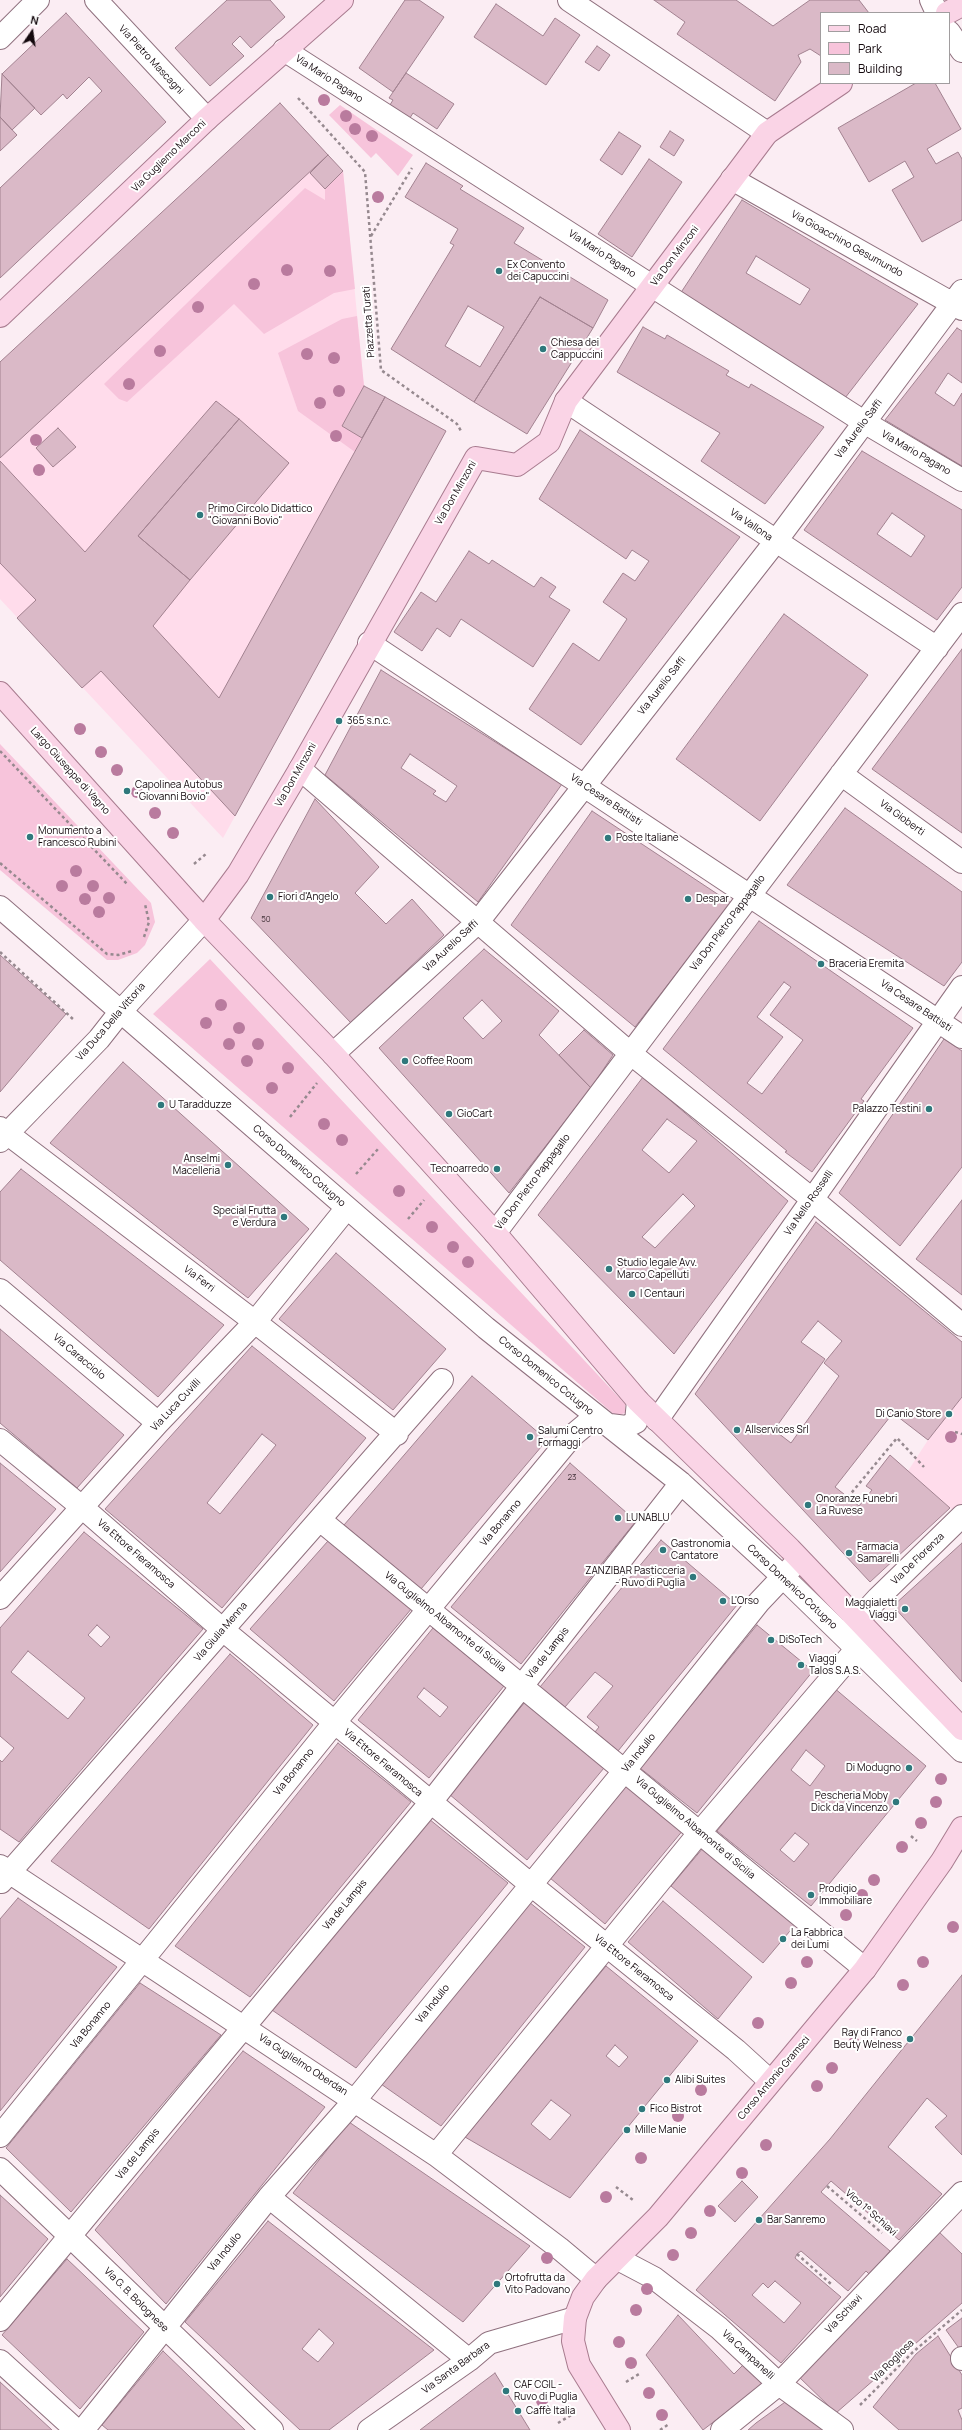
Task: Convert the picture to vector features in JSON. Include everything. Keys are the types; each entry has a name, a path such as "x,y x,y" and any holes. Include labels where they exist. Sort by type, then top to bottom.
{"main road":[{"name":"Via Gugliemo Marconi","path":"0,316 207,119 342,0"},
{"path":"949,12 962,5"},
{"name":"Via Don Minzoni","path":"204,920 238,874 300,769 369,643 476,458 517,465 549,442 566,402 767,133 840,84"},
{"name":"Largo Giuseppe di Vagno","path":"0,693 204,920"},
{"name":"Corso Domenico Cotugno","path":"204,920 333,1054 495,1233 638,1401 795,1554 858,1634 962,1729"},
{"name":"Corso Antonio Gramsci","path":"619,2430 579,2364 573,2341 575,2318 583,2297 596,2279 618,2259 658,2217 865,1969 942,1861 962,1828"}],"street":[{"path":"0,38 38,0"},
{"name":"Via Pietro Mascagni","path":"96,0 207,119"},
{"path":"569,0 767,133"},
{"path":"931,0 937,12"},
{"path":"950,33 962,51"},
{"name":"Via Mario Pagano","path":"284,50 864,422 962,480"},
{"name":"Via Gioacchino Gesumundo","path":"732,179 959,301"},
{"name":"Via Aurelio Saffi","path":"333,1054 477,923 776,541 864,422 959,301"},
{"name":"Via Vallona","path":"566,402 937,648"},
{"name":"Via Don Pietro Pappagallo","path":"495,1233 962,614"},
{"name":"Via Cesare Battisti","path":"369,643 962,1037"},
{"path":"300,769 477,923 630,1053 812,1199 962,1325"},
{"name":"Via Gioberti","path":"841,774 962,862"},
{"path":"0,907 121,1011"},
{"name":"Via Duca Della Vittoria","path":"2,1134 99,1039 121,1011 204,920"},
{"name":"Via Nello Rosselli","path":"657,1420 962,986"},
{"name":"Corso Domenico Cotugno","path":"121,1011 346,1209 486,1328 680,1483 776,1571 858,1634 962,1751"},
{"name":"Via Ferri","path":"2,1134 255,1322 397,1434"},
{"name":"Via Luca Cuvilli","path":"0,1598 83,1508 158,1423 255,1322 346,1209"},
{"name":"Via Caracciolo","path":"0,1290 158,1423"},
{"name":"Via Giulia Menna","path":"3,1874 223,1630 397,1434 442,1380"},
{"path":"603,1421 626,1427 636,1422 638,1401"},
{"name":"Via Bonanno","path":"0,2136 335,1722 572,1436 603,1421"},
{"name":"Via Ettore Fieramosca","path":"0,1440 83,1508 223,1630 530,1884 736,2050 770,2081"},
{"name":"Via de Lampis","path":"0,2320 431,1802 680,1483"},
{"name":"Via De Florenza","path":"436,2155 608,1946 858,1634 878,1598 962,1516"},
{"name":"Via Guglielmo Albamonte di Sicilia","path":"320,1520 865,1969"},
{"name":"Via Indullo","path":"83,2430 269,2197 355,2100 530,1884 625,1770 776,1571 795,1554"},
{"name":"Via Guglielmo Oberdan","path":"3,1874 244,2026 436,2155 559,2248 596,2279"},
{"name":"Via G. B. Bolognese","path":"0,2169 71,2235 165,2329 272,2430"},
{"name":"Via Schiavi","path":"722,2430 779,2384 904,2252 962,2194"},
{"path":"269,2197 469,2360"},
{"name":"Via Campanelli","path":"618,2259 654,2278 719,2328 779,2384 841,2429"},
{"name":"Via Santa Barbara","path":"369,2430 469,2360 489,2343 575,2318"},
{"path":"0,2361 76,2430"}],"path":[{"name":"Piazzetta Turati","path":"268,65 365,172 381,370 457,424 476,458"},
{"path":"370,236 427,141"},
{"path":"0,751 129,887"},
{"path":"0,863 107,954 118,955 138,948"},
{"path":"140,898 145,904 149,922 141,943"},
{"path":"0,952 61,1007 66,1014"},
{"path":"312,1077 322,1089"},
{"path":"286,1122 317,1083"},
{"path":"373,1143 383,1154"},
{"path":"352,1179 378,1149"},
{"path":"419,1194 430,1206"},
{"path":"404,1224 424,1200"},
{"path":"955,1432 962,1434"},
{"path":"848,1497 897,1438 924,1467"},
{"name":"Vico 1° Schiavi","path":"827,2186 904,2252"},
{"path":"797,2254 854,2305"},
{"name":"Via Rogliosa","path":"841,2429 913,2352 962,2310"},
{"path":"660,2430 669,2424"}],"shaded area":[{"name":"Primo Circolo Didattico \"Giovanni Bovio\"","path":"280,103 343,171 364,386 446,431 223,838 0,599 0,362"},
{"path":"962,1397 962,1518 908,1471 928,1440"}],"green space":[{"path":"340,105 413,155 398,176 376,153 371,158 329,115"},
{"path":"343,171 355,289 334,293 264,334 234,304 127,402 119,399 104,384 305,188 325,200 325,189"},
{"path":"357,316 364,386 342,426 362,438 355,452 298,411 278,353 342,319"},
{"path":"0,744 151,903 155,922 145,945 137,953 118,960 107,960 0,870"},
{"path":"210,959 625,1404 625,1413 616,1416 153,1014"}],"building":[{"path":"227,0 270,0 285,17 251,48 240,36 232,44 244,56 210,86 175,48"},
{"path":"405,0 419,0 444,17 393,92 359,68"},
{"path":"654,0 736,0 773,26 810,0 859,0 868,12 820,12 820,55 810,49 798,55 801,62 775,101 677,34 685,22"},
{"path":"496,4 543,36 555,18 580,35 546,85 474,37"},
{"path":"66,13 166,122 0,278 0,188 102,91 89,77 67,99 63,94 41,115 2,74"},
{"path":"597,46 610,55 599,71 585,62"},
{"path":"406,73 454,104 437,129 413,113 408,121 388,108 393,100 389,98"},
{"path":"2,74 35,108 12,130 0,117"},
{"path":"914,84 936,84 961,129 927,149 936,164 958,152 962,159 962,220 922,242 892,190 914,177 905,161 869,182 838,128"},
{"path":"280,103 328,155 0,458 0,362"},
{"path":"0,117 17,135 0,151"},
{"path":"670,131 684,140 674,156 660,147"},
{"path":"619,132 641,146 622,175 600,160"},
{"path":"328,155 343,171 325,189 310,173"},
{"path":"649,159 682,182 632,257 598,234"},
{"name":"Ex Convento dei Capuccini","path":"426,163 463,186 460,189 524,228 514,243 608,300 593,328 540,297 474,402 391,349 454,245 450,243 458,229 405,197","holes":["468,306 504,327 480,367 445,346"]},
{"path":"742,200 918,304 845,398 678,297","holes":["756,256 810,289 800,305 746,273"]},
{"name":"Chiesa dei Cappuccini","path":"540,297 593,328 527,434 474,402"},
{"path":"643,327 665,339 667,335 729,371 726,375 749,388 751,384 824,427 765,504 701,461 720,433 617,372"},
{"path":"957,328 962,331 962,383 948,373 935,393 954,406 962,393 962,466 885,420"},
{"path":"364,386 385,397 362,438 342,426"},
{"path":"385,397 446,431 235,816 101,671 82,688 17,618 36,600 0,563 0,461 85,552 216,401 239,419 138,536 190,580 153,626 219,698"},
{"path":"239,419 289,463 190,580 138,536"},
{"path":"58,428 76,447 53,467 36,448"},
{"path":"580,430 740,537 581,745 529,709 573,643 599,661 627,619 603,602 623,573 635,581 649,561 632,550 626,559 539,499"},
{"path":"862,451 962,510 962,587 937,620 804,530","holes":["892,513 925,536 911,557 877,534"]},
{"path":"469,551 489,564 492,560 534,587 541,577 556,587 549,597 570,610 533,667 461,619 450,637 437,628 422,651 394,632 421,592 436,602"},
{"path":"784,614 868,675 760,821 676,759"},
{"path":"962,649 962,833 872,769"},
{"path":"381,670 562,784 478,902 325,775","holes":["410,754 457,786 446,802 433,794 436,791 401,768"]},
{"path":"315,799 379,867 355,893 386,924 412,899 444,935 351,1023 251,918"},
{"path":"845,808 962,892 962,962 944,986 787,885"},
{"path":"592,811 731,903 635,1027 511,925"},
{"path":"759,921 913,1028 861,1099 864,1101 812,1172 785,1152 787,1151 663,1049","holes":["784,982 791,987 770,1015 803,1040 762,1094 747,1083 783,1037 757,1017"]},
{"path":"484,949 559,1011 539,1035 591,1088 509,1193 379,1048","holes":["482,1000 502,1021 483,1039 463,1018"]},
{"path":"0,955 66,1014 0,1092"},
{"path":"584,1030 613,1055 591,1088 559,1055"},
{"name":"Palazzo Testini","path":"944,1039 962,1051 962,1167 900,1246 839,1193"},
{"path":"123,1062 309,1229 248,1298 50,1143"},
{"path":"643,1077 788,1201 674,1354 538,1215","holes":["667,1119 697,1141 669,1173 642,1150","683,1194 695,1206 655,1248 642,1237"]},
{"path":"21,1169 224,1325 158,1397 0,1260 0,1192"},
{"path":"962,1200 962,1295 916,1259"},
{"path":"816,1222 962,1342 962,1397 928,1440 893,1413 835,1487 859,1506 872,1490 866,1486 890,1455 950,1508 870,1582 695,1394","holes":["818,1321 842,1341 824,1363 839,1376 791,1443 774,1430 825,1359 801,1342"]},
{"path":"336,1253 446,1349 393,1410 279,1319"},
{"path":"0,1329 124,1435 77,1488 0,1423"},
{"path":"252,1346 366,1438 222,1608 105,1509","holes":["262,1434 276,1445 220,1514 207,1503"]},
{"path":"472,1376 547,1440 421,1589 344,1525"},
{"path":"0,1463 56,1509 0,1572"},
{"path":"570,1463 636,1521 521,1664 451,1607"},
{"path":"84,1532 203,1629 19,1842 0,1829 0,1760 2,1762 14,1748 0,1736 0,1628","holes":["97,1625 110,1637 101,1647 88,1635","28,1651 85,1698 68,1719 11,1672"]},
{"path":"661,1540 737,1605 618,1751 595,1732 599,1727 587,1717 613,1686 595,1672 565,1707 540,1687"},
{"path":"328,1541 412,1608 334,1701 250,1629"},
{"path":"962,1543 962,1682 893,1606"},
{"path":"757,1625 813,1671 697,1813 640,1768"},
{"path":"433,1628 504,1686 429,1778 358,1720","holes":["424,1688 448,1707 440,1717 417,1697"]},
{"path":"230,1654 313,1725 149,1929 51,1861"},
{"path":"833,1687 926,1766 811,1906 717,1831","holes":["806,1750 825,1766 810,1786 791,1770","795,1833 809,1844 794,1862 780,1850"]},
{"path":"525,1702 604,1768 527,1860 449,1794"},
{"path":"338,1743 411,1802 250,1997 175,1946"},
{"path":"629,1783 684,1829 605,1924 550,1878"},
{"path":"429,1819 508,1883 356,2068 272,2010"},
{"path":"703,1848 795,1925 763,1963 671,1886"},
{"path":"18,1898 117,1967 0,2111 0,1919"},
{"path":"663,1901 752,1977 718,2019 628,1942"},
{"path":"529,1902 585,1947 441,2126 381,2084"},
{"path":"606,1966 698,2041 570,2198 465,2137","holes":["615,2045 628,2057 619,2067 606,2056","551,2100 571,2115 550,2140 531,2124"]},
{"path":"962,1975 962,2155 935,2127 947,2116 927,2098 888,2147 942,2194 899,2240 831,2181 821,2192 890,2251 870,2275 866,2271 848,2291 801,2251 797,2254 795,2258 841,2297 781,2363 696,2290 830,2139","holes":["775,2281 801,2303 784,2323 752,2295 763,2283 768,2288"]},
{"path":"140,1983 221,2035 71,2212 6,2148"},
{"path":"243,2051 325,2107 166,2304 95,2230"},
{"path":"349,2122 530,2246 463,2322 293,2193"},
{"path":"742,2181 758,2197 735,2222 718,2206"},
{"path":"0,2195 48,2239 0,2297"},
{"path":"268,2221 434,2350 329,2430 300,2430 185,2322","holes":["319,2329 334,2343 318,2362 302,2349"]},
{"path":"937,2230 962,2254 962,2303 836,2413 797,2375"},
{"path":"67,2259 144,2332 80,2409 2,2335"},
{"path":"678,2315 734,2374 745,2363 764,2383 703,2430 646,2355"},
{"path":"962,2318 962,2351 961,2351 946,2330"},
{"path":"938,2336 962,2375 962,2408 958,2410 962,2420 962,2430 899,2430 873,2407 916,2354"},
{"path":"163,2351 245,2430 108,2430 102,2425"},
{"path":"495,2373 530,2430 420,2430 479,2385"},
{"path":"0,2382 52,2430 0,2430"},
{"path":"788,2400 826,2430 748,2430 756,2423"}],"place":[{"name":"Ex Convento dei Capuccini","path":"499,271"},
{"name":"Chiesa dei Cappuccini","path":"543,349"},
{"name":"Primo Circolo Didattico \"Giovanni Bovio\"","path":"200,515"},
{"name":"365 s.n.c.","path":"339,721"},
{"name":"Capolinea Autobus \"Giovanni Bovio\"","path":"127,791"},
{"name":"Monumento a Francesco Rubini","path":"30,837"},
{"name":"Poste Italiane","path":"608,838"},
{"name":"Fiori d'Angelo","path":"270,897"},
{"name":"Despar","path":"688,899"},
{"name":"Braceria Eremita","path":"821,964"},
{"name":"Coffee Room","path":"405,1061"},
{"name":"U Taradduzze","path":"161,1105"},
{"name":"Palazzo Testini","path":"929,1109"},
{"name":"GioCart","path":"449,1114"},
{"name":"Anselmi Macelleria","path":"228,1165"},
{"name":"Tecnoarredo","path":"497,1169"},
{"name":"Special Frutta e Verdura","path":"284,1217"},
{"name":"Studio legale Avv. Marco Capelluti","path":"609,1269"},
{"name":"I Centauri","path":"632,1294"},
{"name":"Di Canio Store","path":"949,1414"},
{"name":"Allservices Srl","path":"737,1430"},
{"name":"Salumi Centro Formaggi","path":"530,1437"},
{"name":"Onoranze Funebri La Ruvese","path":"808,1505"},
{"name":"LUNABLU","path":"618,1518"},
{"name":"Gastronomia Cantatore","path":"663,1550"},
{"name":"Farmacia Samarelli","path":"849,1553"},
{"name":"ZANZIBAR Pasticceria - Ruvo di Puglia","path":"693,1577"},
{"name":"L'Orso","path":"723,1601"},
{"name":"Maggialetti Viaggi","path":"905,1609"},
{"name":"DiSoTech","path":"771,1640"},
{"name":"Viaggi Talos S.A.S.","path":"801,1665"},
{"name":"Di Modugno","path":"909,1768"},
{"name":"Pescheria Moby Dick da Vincenzo","path":"896,1802"},
{"name":"Prodigio Immobiliare","path":"811,1895"},
{"name":"La Fabbrica dei Lumi","path":"783,1939"},
{"name":"Ray di Franco Beuty Welness","path":"910,2039"},
{"name":"Alibi Suites","path":"667,2080"},
{"name":"Fico Bistrot","path":"642,2109"},
{"name":"Mille Manie","path":"627,2130"},
{"name":"Bar Sanremo","path":"759,2220"},
{"name":"Ortofrutta da Vito Padovano","path":"497,2284"},
{"name":"CAF CGIL - Ruvo di Puglia","path":"506,2391"},
{"name":"Caffè Italia","path":"518,2411"}]}
